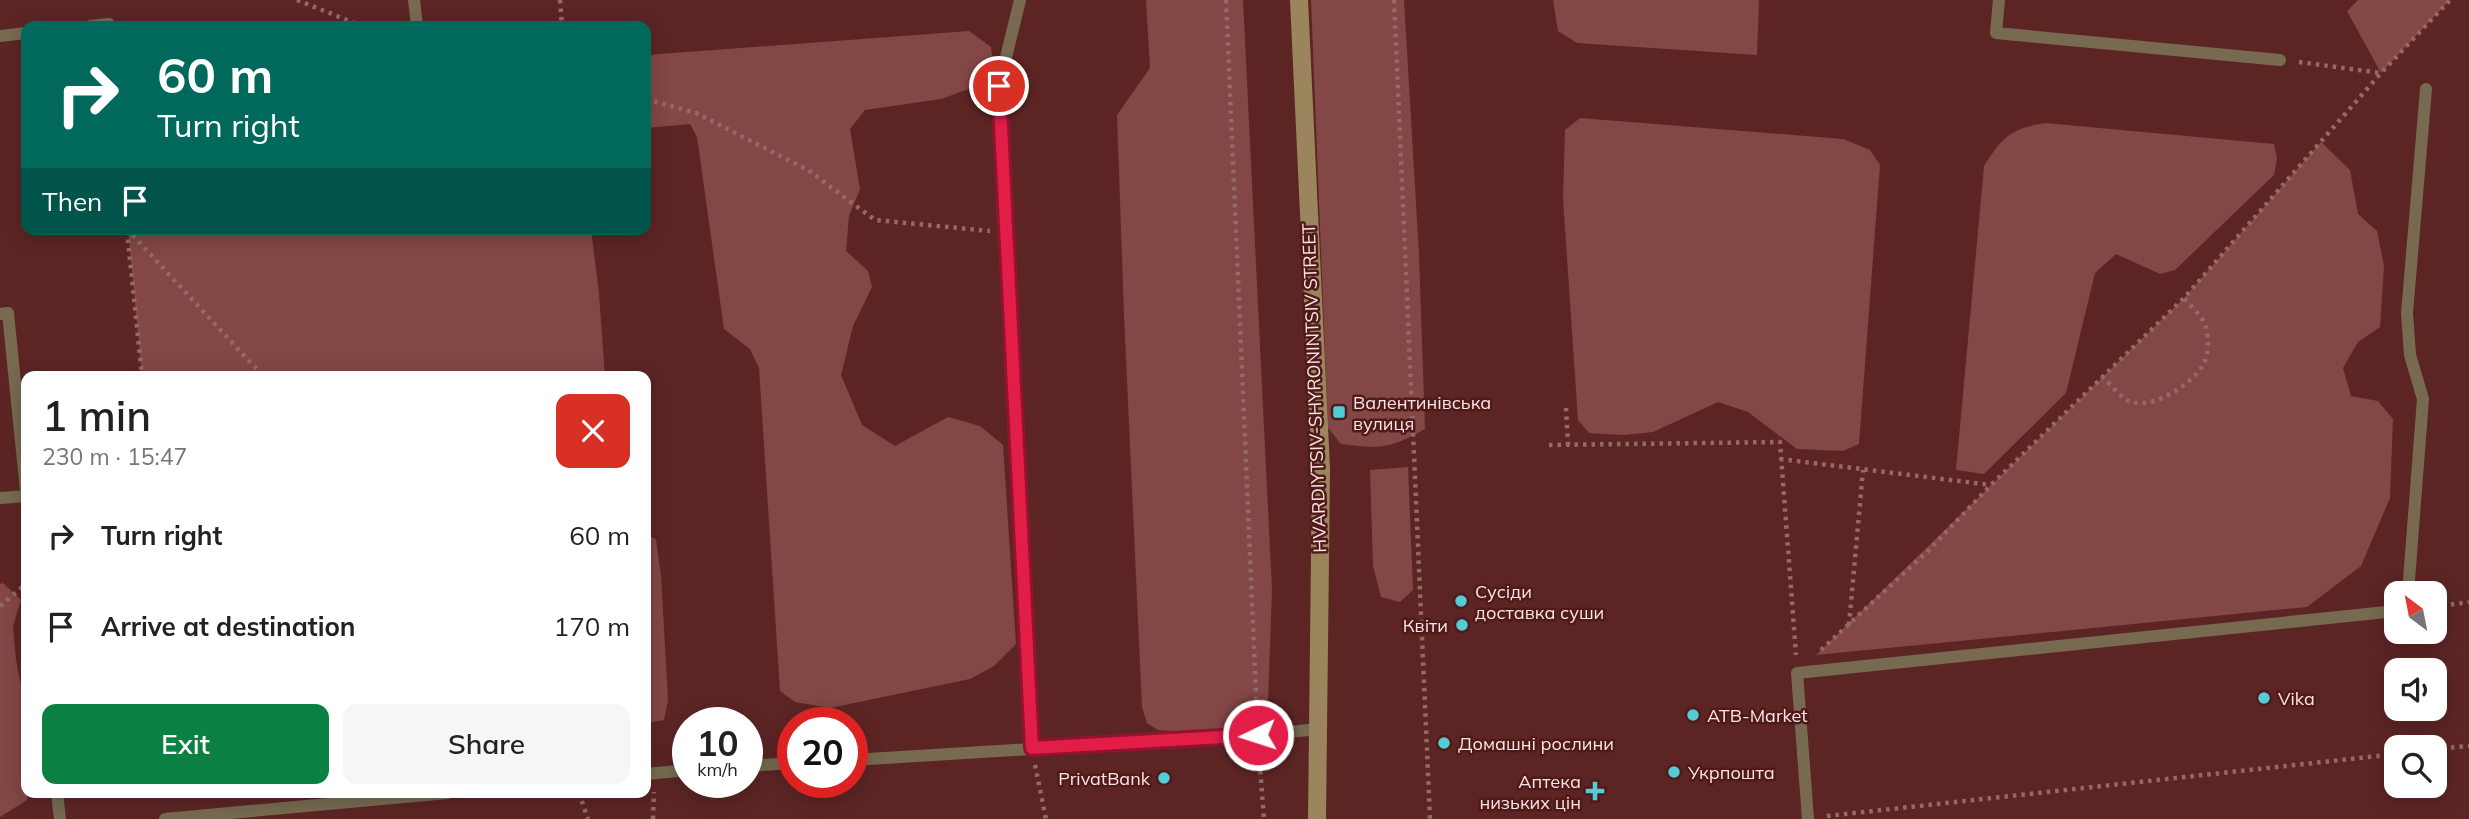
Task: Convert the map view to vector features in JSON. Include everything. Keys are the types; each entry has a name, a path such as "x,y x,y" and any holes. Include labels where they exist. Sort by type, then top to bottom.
{"main road":[{"name":"HVARDIYTSIV-SHYRONINTSIV STREET","path":"1299,0 1321,469 1317,819"}],"lane":[{"path":"414,0 416,21"},
{"path":"1020,0 999,86 1032,748"},
{"path":"1998,0 1996,33 2280,60"},
{"path":"0,36 21,34"},
{"path":"2409,581 2423,399 2410,355 2407,313 2426,89"},
{"path":"0,314 8,313 21,443"},
{"path":"0,498 21,494"},
{"path":"1808,818 1797,673 2384,612"},
{"path":"868,759 1319,729"},
{"path":"651,774 672,772"},
{"path":"58,798 60,819"},
{"path":"165,819 394,798"}],"path":[{"path":"297,0 350,21"},
{"path":"560,0 562,21"},
{"path":"1226,0 1258,735 1264,819"},
{"path":"1394,0 1430,819"},
{"path":"1797,673 1929,550 1991,485 2184,298 2381,73 2450,0"},
{"path":"2280,60 2381,73"},
{"path":"651,100 696,113 808,170 875,220 1006,233"},
{"path":"128,235 141,371"},
{"path":"133,235 258,371"},
{"path":"2102,376 2126,400 2141,402 2164,398 2184,386 2203,365 2209,341 2206,325 2184,298"},
{"path":"1566,408 1568,445"},
{"path":"1549,445 1780,442 1797,673"},
{"path":"1780,458 1991,485"},
{"path":"1849,625 1863,470"},
{"path":"0,606 21,588"},
{"path":"2447,606 2469,603"},
{"path":"2447,748 2469,746"},
{"path":"1032,748 1046,819"},
{"path":"1808,818 2384,755"},
{"path":"651,789 653,819"},
{"path":"581,798 589,819"}],"shaded area":[{"path":"1146,0 1243,0 1272,590 1268,702 1251,723 1242,728 1188,732 1158,730 1147,723 1142,707 1117,115 1150,68"},
{"path":"1311,0 1404,0 1419,255 1425,429 1385,446 1341,444 1328,428"},
{"path":"1553,0 1759,0 1757,55 1577,43 1558,31"},
{"path":"2358,0 2450,0 2381,73 2347,11"},
{"path":"969,31 991,47 993,63 980,85 941,99 865,110 850,129 860,189 849,216 846,251 868,271 872,287 853,326 841,375 862,425 895,446 948,417 980,426 1003,445 1016,644 994,666 970,679 835,707 795,702 780,691 759,368 750,349 724,329 697,137 690,124 651,128 651,55"},
{"path":"1580,118 1843,139 1870,150 1880,165 1859,444 1843,451 1797,449 1748,412 1718,402 1653,432 1624,435 1589,433 1578,420 1563,199 1565,130"},
{"path":"2045,123 2274,144 2277,159 2274,175 2175,270 2160,274 2116,254 2095,273 2066,393 1984,474 1956,470 1984,166 2002,141 2015,131"},
{"path":"2321,142 2350,170 2358,214 2377,231 2384,266 2380,327 2358,342 2343,368 2351,396 2378,401 2393,419 2390,498 2361,566 2307,607 1816,655 2184,298"},
{"path":"129,235 592,235 605,371 142,371"},
{"path":"1408,467 1413,590 1400,602 1381,597 1373,566 1370,470"},
{"path":"651,537 656,539 661,576 668,700 664,720 651,722"},
{"path":"3,583 21,600 13,626 21,685 21,798 27,798 0,817 0,584"}],"place":[{"name":"Валентинівська вулиця","path":"1339,412"},
{"name":"Сусіди доставка суши","path":"1461,601"},
{"name":"Квіти","path":"1462,625"},
{"name":"Vika","path":"2264,698"},
{"name":"ATB-Market","path":"1693,715"},
{"name":"Домашні рослини","path":"1444,743"},
{"name":"Укрпошта","path":"1674,772"},
{"name":"PrivatBank","path":"1164,778"},
{"name":"Аптека низьких цін","path":"1595,791"}],"route":[{"path":"999,86 1032,748 1258,735"}]}
